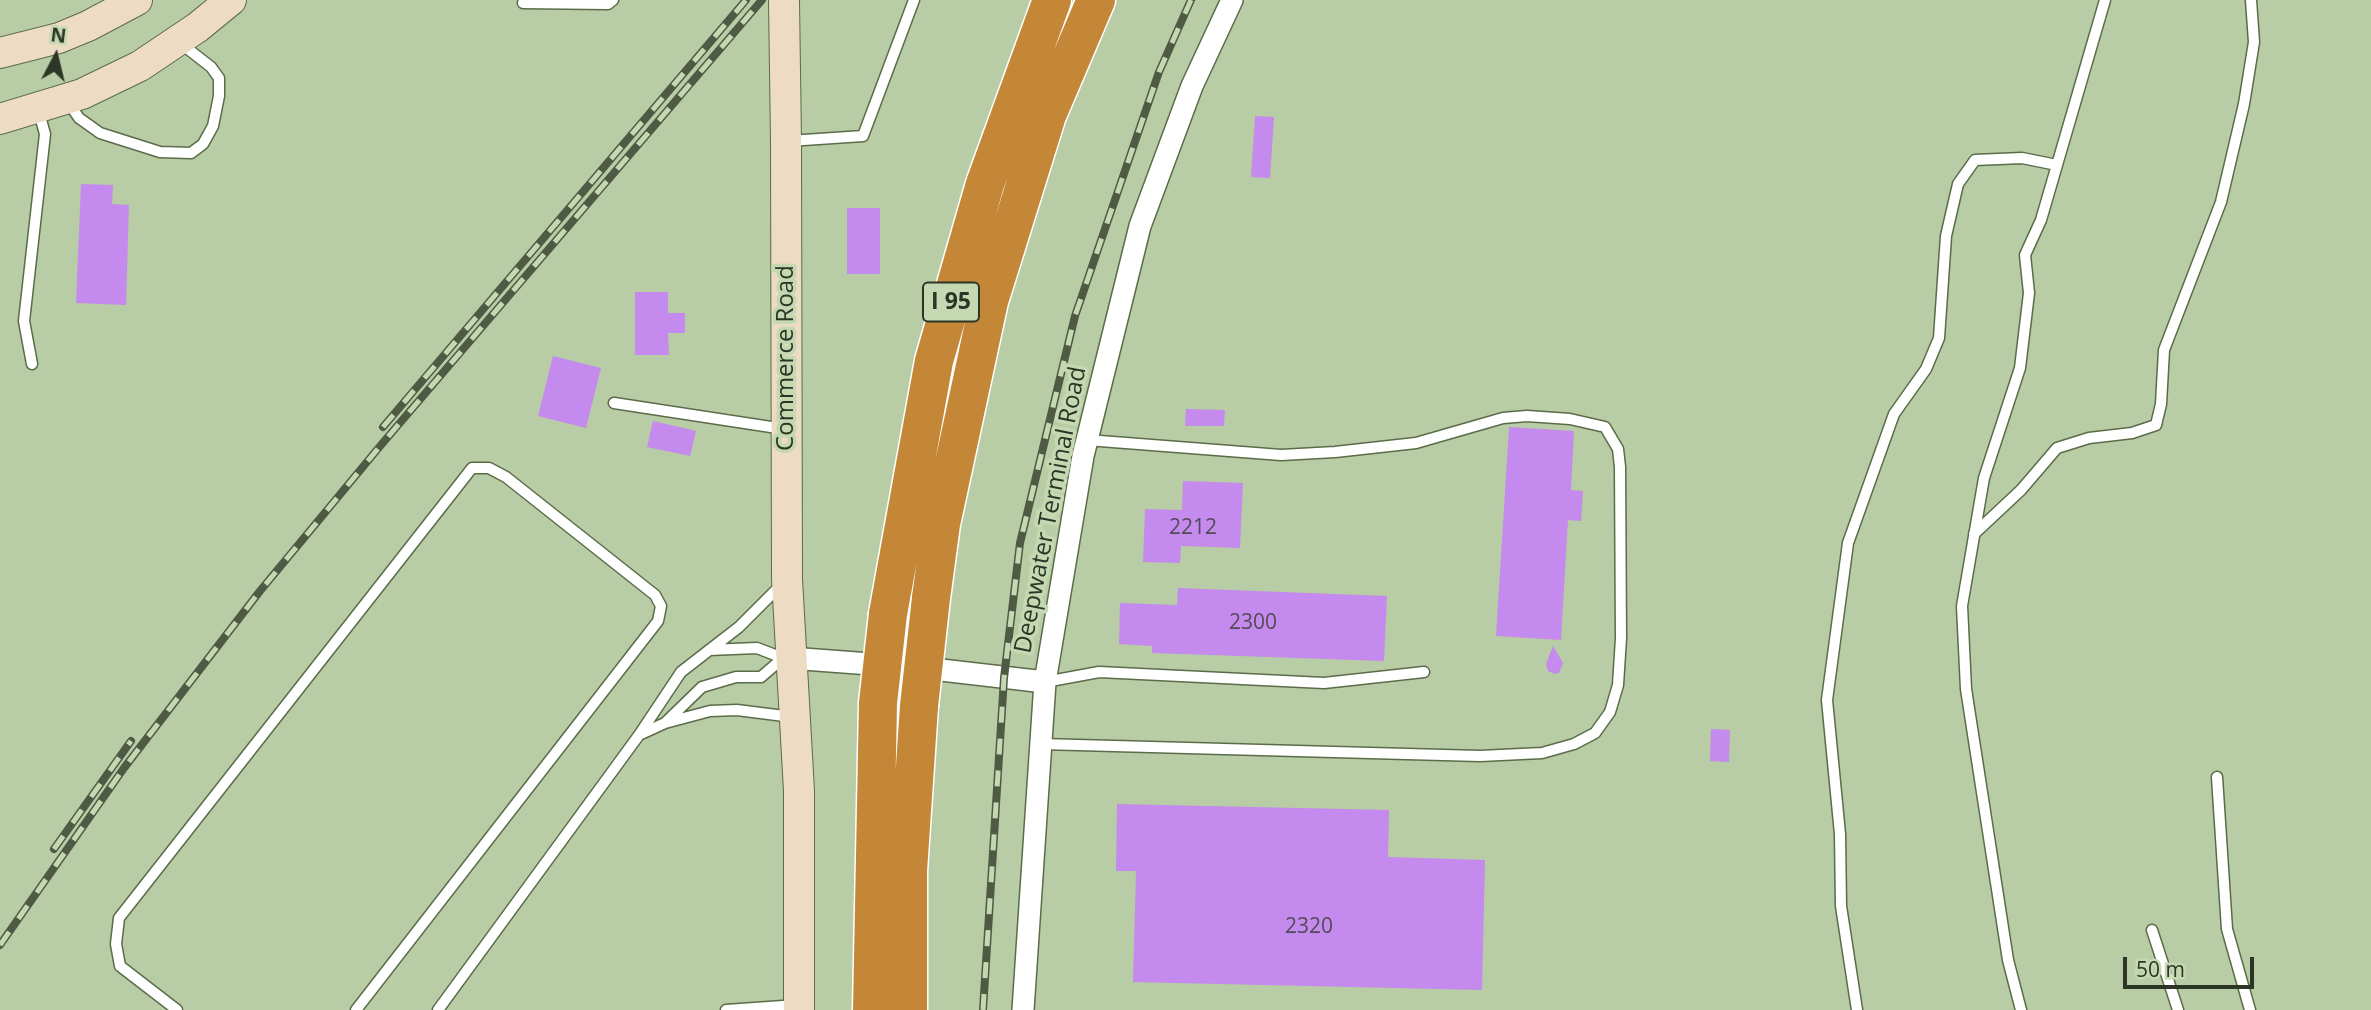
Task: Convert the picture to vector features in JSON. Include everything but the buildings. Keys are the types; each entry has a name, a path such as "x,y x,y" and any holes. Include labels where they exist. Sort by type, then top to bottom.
{"highway":[{"name":"I 95","path":"872,1010 878,703 888,614 934,361 985,184 1052,0"},
{"name":"I 95","path":"908,1010 908,872 919,706 941,524 989,301 1047,115 1096,0"}],"main road":[{"path":"0,53 59,38 137,0"},
{"path":"0,119 66,100 140,66 231,0"},
{"name":"Commerce Road","path":"784,0 787,658 799,791 794,1008"}],"street":[{"name":"Deepwater Terminal Road","path":"1023,1010 1045,682 1087,440 1140,226 1192,86 1232,0"},
{"path":"787,658 924,667 1045,682"}],"lane":[{"path":"523,3 608,4 613,0"},
{"path":"786,141 863,136 914,0"},
{"path":"2021,1010 2008,960 1966,689 1962,607 1984,478 2020,368 2029,293 2025,255 2041,220 2105,0"},
{"path":"1974,534 2021,490 2057,448 2089,438 2132,433 2156,425 2161,404 2164,350 2221,202 2244,104 2254,41 2251,0"},
{"path":"66,100 79,118 100,133 160,152 191,153 203,144 213,126 219,96 219,78 211,67 178,41"},
{"path":"32,365 24,321 45,134 38,109"},
{"path":"1857,1010 1841,906 1839,834 1827,700 1848,543 1894,414 1926,369 1939,338 1947,236 1958,184 1975,160 2022,158 2057,165"},
{"path":"614,403 786,429"},
{"path":"1041,744 1480,756 1542,753 1574,744 1595,733 1610,712 1618,685 1621,638 1620,467 1618,449 1605,427 1570,419 1527,416 1503,418 1416,443 1280,455 1087,440"},
{"path":"177,1010 120,966 116,944 119,918 472,468 489,468 506,477 655,594 661,606 658,621 356,1010"},
{"path":"438,1010 639,735 681,672 740,627 787,579"},
{"path":"709,650 757,648 787,658"},
{"path":"665,723 702,687 736,677 761,677 787,658"},
{"path":"1045,682 1099,672 1324,683 1424,672"},
{"path":"639,735 665,723 710,711 737,710 793,717"},
{"path":"2217,777 2227,929 2250,1010"},
{"path":"2152,930 2178,1010"},
{"path":"726,1010 794,1008"}],"railway":[{"path":"383,427 746,0"},
{"path":"0,945 124,768 260,591 381,445 762,0"},
{"path":"983,1010 1004,678 1020,543 1075,316 1159,72 1191,0"},
{"path":"54,849 131,741"}]}
